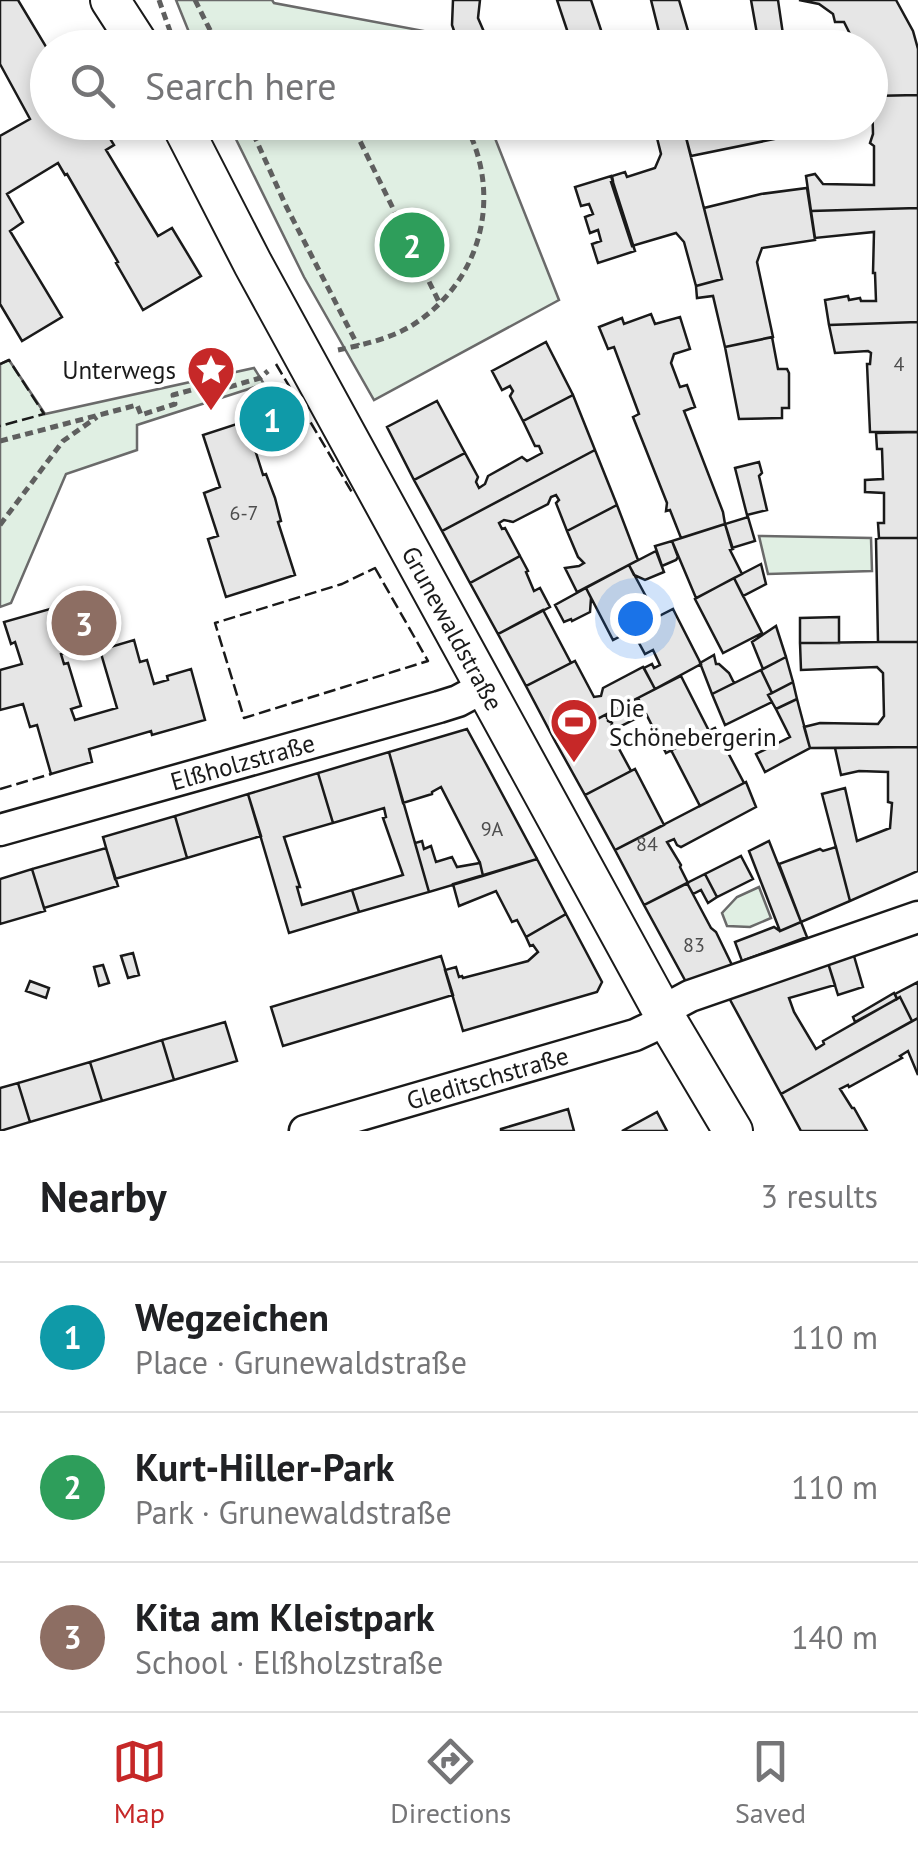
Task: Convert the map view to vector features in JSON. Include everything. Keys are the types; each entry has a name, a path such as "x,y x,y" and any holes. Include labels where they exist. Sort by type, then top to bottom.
{"main road":[{"path":"110,0 139,30"},
{"path":"131,0 145,30"},
{"name":"Grunewaldstraße","path":"189,140 253,264 665,1015 733,1131"}],"street":[{"name":"Elßholzstraße","path":"0,830 458,701 486,686"},
{"name":"Gleditschstraße","path":"305,1131 635,1035 690,996 918,916"}],"path":[{"path":"154,30 159,0"},
{"path":"195,0 210,30"},
{"path":"256,140 358,346"},
{"path":"359,140 439,302"},
{"path":"338,350 391,336 412,326 439,302 469,263 486,201 484,179 472,140"},
{"path":"0,441 138,404 141,415 176,404 172,396 199,388 202,395 260,378 268,371"},
{"path":"0,526 63,441 99,415"}],"green space":[{"path":"176,0 272,0 419,30 188,30"},
{"path":"236,140 496,140 559,300 374,400 304,277"},
{"path":"9,360 45,414 254,368 264,384 137,425 137,450 66,474 11,603 0,607 0,364"},
{"path":"759,536 871,538 872,571 768,574"},
{"path":"759,887 771,918 750,927 727,926 722,913 737,897"}],"building":[{"path":"0,0 18,0 36,30 30,30 30,119 0,64"},
{"path":"453,0 480,0 478,18 483,30 454,30"},
{"path":"557,0 591,0 601,30 567,30"},
{"path":"651,0 679,0 688,30 658,30"},
{"path":"751,0 778,0 782,30 756,30"},
{"path":"799,0 896,0 918,49 918,95 888,96 888,30 848,30 844,22 835,22 833,14 819,4"},
{"path":"918,95 918,208 811,211 806,176 815,174 823,184 874,185 874,146 870,143 888,140 888,96"},
{"path":"30,119 30,140 111,140 114,145 106,150 158,236 172,228 201,276 143,310 58,163 7,194 23,222 10,231 62,317 22,341 0,304 0,136"},
{"path":"658,140 687,140 722,279 696,286 684,242 676,233 632,246 612,176 625,172 627,177 655,168 661,154"},
{"path":"687,140 770,140 691,156"},
{"path":"611,176 635,251 598,263 592,244 601,241 598,230 590,233 585,217 593,214 589,204 581,206 575,187"},
{"path":"807,188 815,240 762,248 757,262 773,337 725,347 713,296 697,298 696,286 722,279 704,208"},
{"path":"918,208 918,322 829,325 825,300 848,296 849,300 876,301 874,232 815,238 811,211"},
{"path":"651,314 655,324 680,317 690,349 674,354 671,363 680,387 687,385 695,407 684,411 725,524 681,538 670,510 666,511 667,503 633,417 639,414 614,347 608,349 599,327 622,318 624,324"},
{"path":"918,322 918,432 870,432 867,364 871,353 835,353 829,325"},
{"path":"772,337 778,369 787,369 789,373 789,408 782,408 782,418 739,419 725,347"},
{"path":"546,342 573,395 523,421 510,396 510,386 502,390 492,371"},
{"path":"573,395 595,450 442,531 414,480 465,453 478,477 479,488 488,476 522,457 527,461 542,453 523,421"},
{"path":"437,401 465,453 414,480 387,427"},
{"path":"246,421 263,475 266,474 275,498 281,521 278,522 295,575 226,597 208,539 218,536 204,493 220,487 203,435"},
{"path":"918,432 918,538 879,538 878,523 884,523 884,493 865,492 865,480 883,479 882,449 877,449 876,433"},
{"path":"595,450 617,505 567,531 556,495 548,504 513,522 504,520 499,523 520,556 470,583 442,531"},
{"path":"759,462 767,510 747,515 735,468"},
{"path":"617,505 638,560 577,592 565,568 584,563 567,531"},
{"path":"748,517 755,541 732,548 725,524"},
{"path":"725,524 733,549 730,550 742,574 696,598 672,541"},
{"path":"879,538 918,538 918,642 878,642"},
{"path":"672,541 678,557 662,566 655,546"},
{"path":"656,551 664,572 645,580 634,575 629,565"},
{"path":"520,556 534,591 540,588 550,607 498,634 470,583"},
{"path":"761,564 766,584 743,596 734,578"},
{"path":"629,565 657,617 613,640 586,588"},
{"path":"734,578 762,633 723,653 695,599"},
{"path":"586,588 591,598 590,612 564,622 555,605"},
{"path":"57,607 70,651 61,654 64,664 68,663 81,706 71,709 75,720 117,708 100,650 134,640 140,662 147,660 154,684 191,669 205,720 89,749 92,762 51,774 37,725 30,727 23,704 0,710 0,670 22,664 4,622"},
{"path":"673,609 701,664 655,689 644,668 660,665 653,650 645,654 632,630"},
{"path":"543,610 571,663 526,686 498,634"},
{"path":"839,617 839,643 800,643 800,618"},
{"path":"776,626 786,657 763,669 752,642"},
{"path":"918,642 918,747 810,748 804,727 820,723 878,724 884,716 883,673 877,667 801,670 800,643"},
{"path":"714,655 716,664 729,673 734,683 712,694 700,663"},
{"path":"786,657 793,682 772,693 761,670"},
{"path":"575,661 594,697 643,667 655,689 555,741 526,686"},
{"path":"761,670 772,702 725,725 712,694"},
{"path":"681,676 709,731 666,753 638,698"},
{"path":"793,682 797,699 776,709 768,695"},
{"path":"636,699 641,708 633,711 637,718 617,728 612,725 607,714"},
{"path":"797,699 810,748 765,772 756,754 790,737 776,709"},
{"path":"607,714 612,723 610,732 631,771 585,795 555,741"},
{"path":"715,728 744,783 700,806 671,750"},
{"path":"467,729 537,859 483,876 441,787 403,803 389,752"},
{"path":"918,747 918,871 850,901 822,794 845,788 857,841 890,828 892,803 888,802 888,772 841,775 835,748"},
{"path":"389,752 429,892 359,912 352,890 403,875 383,818 384,808 333,823 318,773"},
{"path":"635,769 664,825 615,850 585,795"},
{"path":"318,773 333,823 284,837 302,905 352,890 359,912 289,933 248,794"},
{"path":"746,782 756,807 681,847 674,839 667,842 688,883 644,905 615,850"},
{"path":"248,794 261,836 187,858 175,816"},
{"path":"175,816 187,858 115,879 103,837"},
{"path":"422,841 424,849 431,846 436,862 452,857 457,867 480,863 483,876 429,892 415,843"},
{"path":"769,841 801,922 780,931 749,851"},
{"path":"836,847 850,901 801,922 779,864"},
{"path":"106,848 118,886 44,908 32,869"},
{"path":"741,856 753,879 717,897 705,874"},
{"path":"537,859 566,914 526,937 517,920 512,922 496,891 459,906 453,884"},
{"path":"32,869 45,911 0,924 0,879"},
{"path":"705,874 717,897 708,903 701,890 693,894 687,883"},
{"path":"687,883 732,965 686,982 644,905"},
{"path":"566,914 602,982 597,992 463,1031 445,970 456,967 463,978 528,961 538,952 526,937"},
{"path":"801,922 807,937 742,961 735,942 774,927 780,931"},
{"path":"133,953 139,975 128,978 121,956"},
{"path":"441,956 453,995 283,1046 271,1007"},
{"path":"854,956 863,987 838,995 828,963"},
{"path":"828,963 835,985 789,998 816,1049 823,1041 900,997 912,1021 781,1094 728,996"},
{"path":"103,965 109,983 99,986 94,967"},
{"path":"30,981 49,988 46,998 26,991"},
{"path":"918,982 918,1018 912,1021 895,994"},
{"path":"894,993 897,999 855,1022 853,1017"},
{"path":"918,1018 918,1075 908,1051 902,1058 840,1089 867,1131 801,1131 781,1094"},
{"path":"225,1022 237,1061 174,1080 162,1040"},
{"path":"162,1040 174,1080 102,1101 90,1062"},
{"path":"90,1062 102,1101 30,1122 18,1083"},
{"path":"18,1083 30,1122 0,1131 0,1088"},
{"path":"568,1109 574,1131 501,1131 501,1129"},
{"path":"657,1112 667,1131 622,1131"}],"fence":[{"path":"0,364 9,360 44,414 0,426"},
{"path":"276,364 353,494"},
{"path":"375,568 428,661 244,718 215,623 342,584 375,568"},
{"path":"0,789 51,774"}],"place":[{"name":"Kurt-Hiller-Park","path":"412,245"},
{"name":"Unterwegs","path":"211,412"},
{"name":"Wegzeichen","path":"272,419"},
{"name":"Kita am Kleistpark","path":"84,623"},
{"name":"Die Schönebergerin","path":"574,764"}]}
